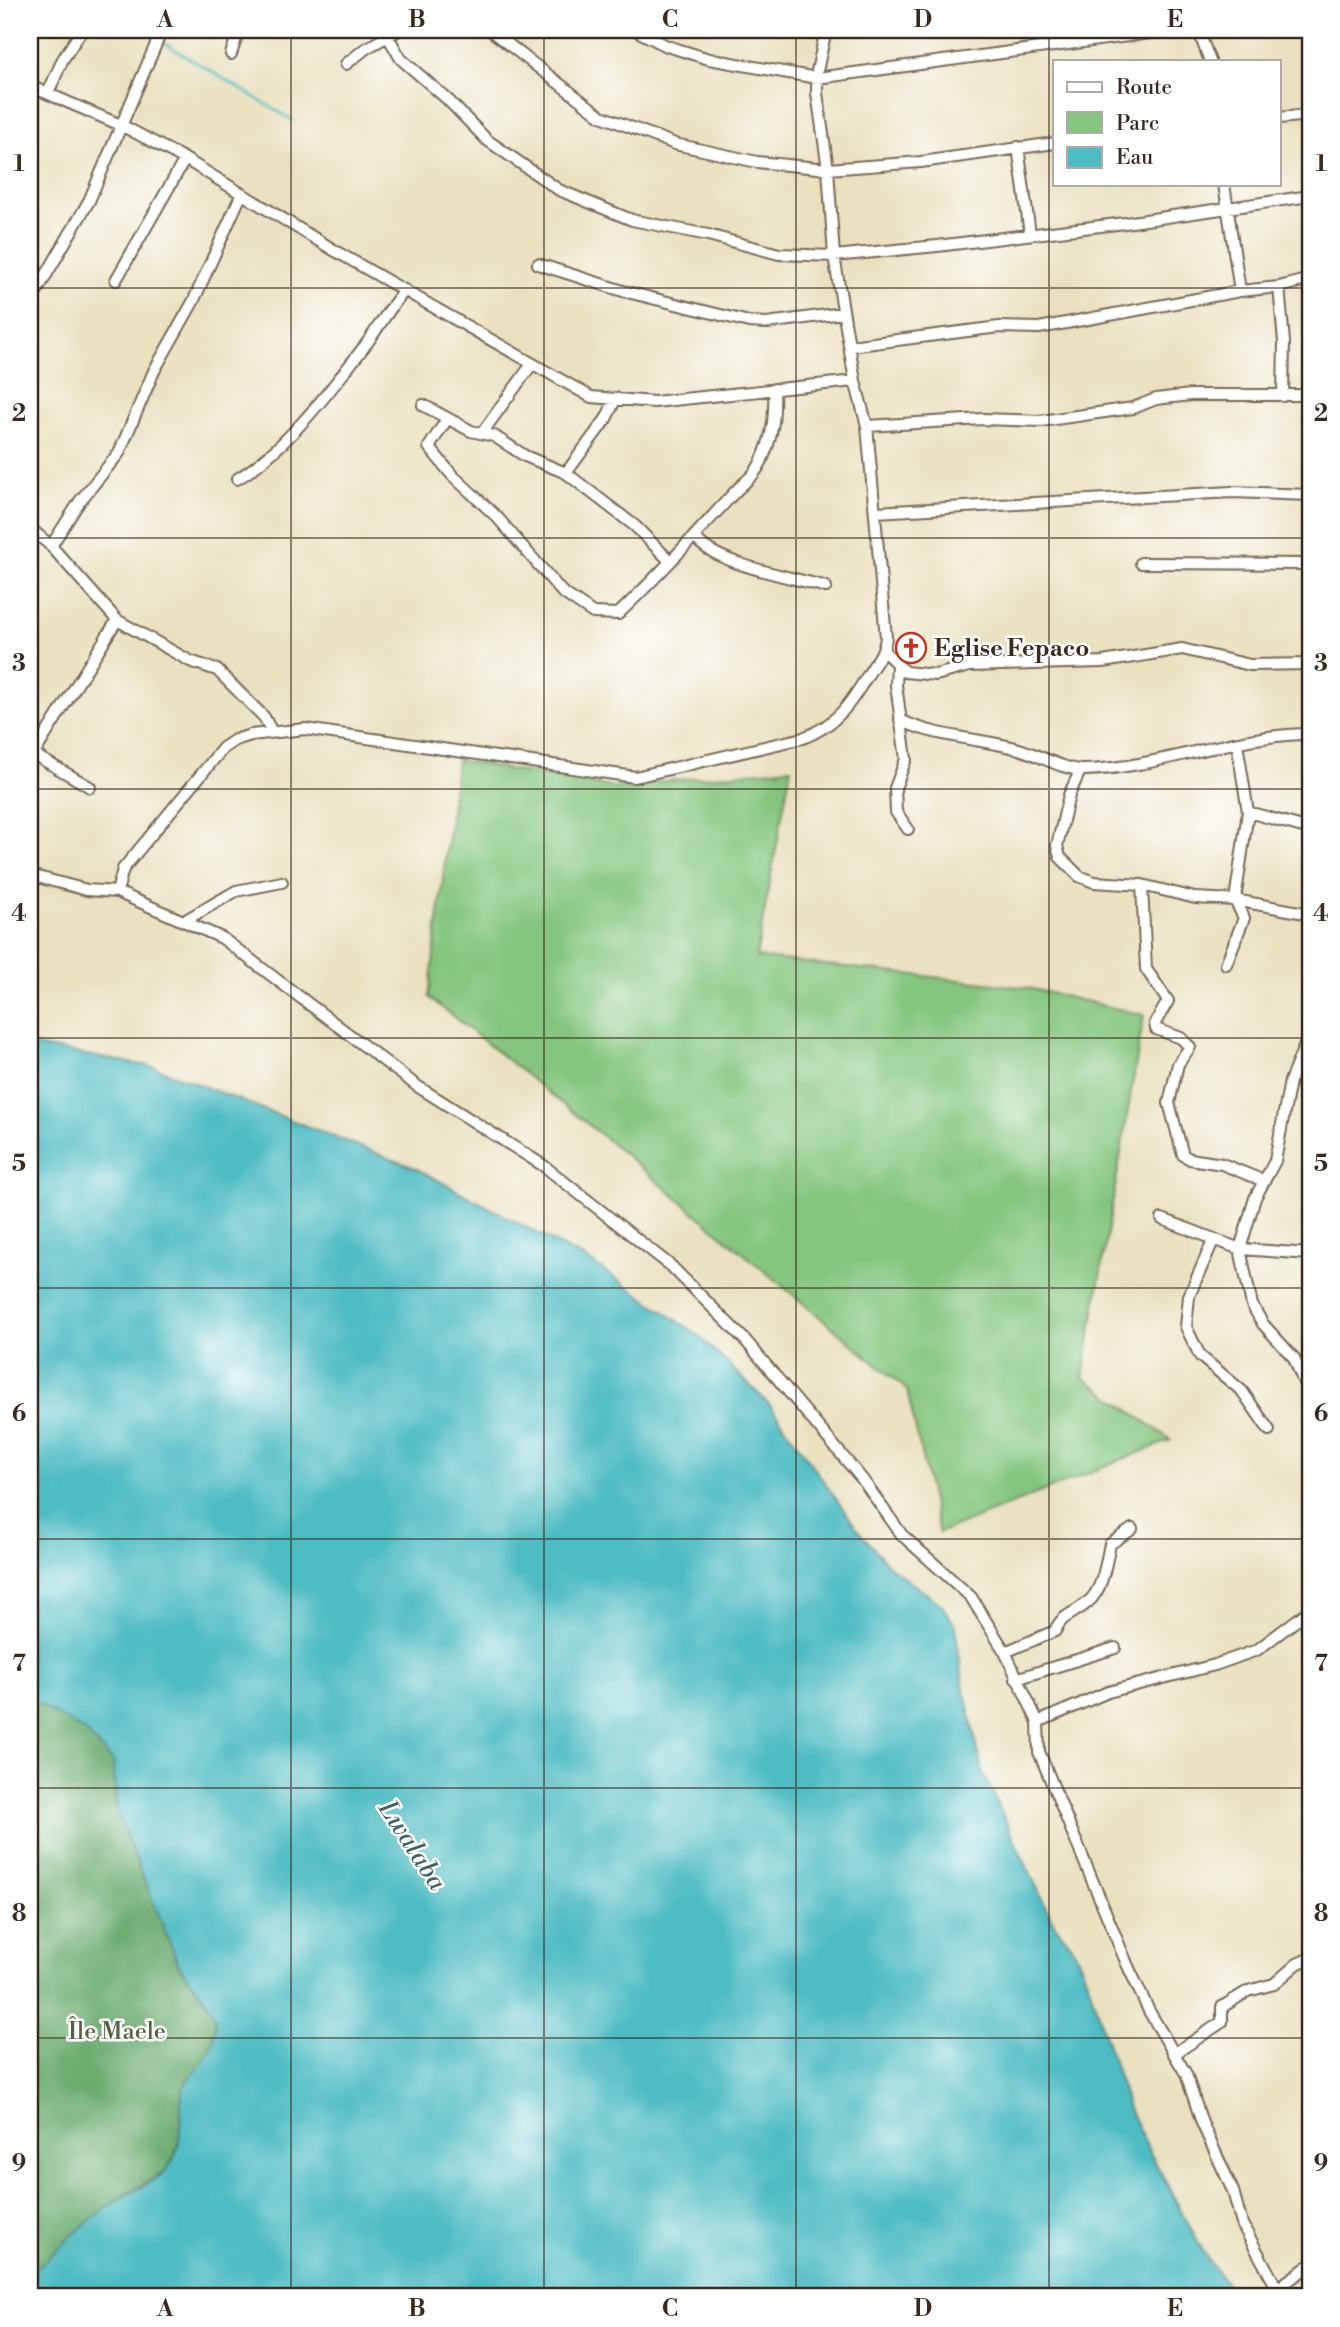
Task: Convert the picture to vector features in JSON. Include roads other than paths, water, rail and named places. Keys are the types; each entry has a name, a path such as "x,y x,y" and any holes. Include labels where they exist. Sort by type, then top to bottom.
{"street":[{"path":"48,93 63,59 82,30"},
{"path":"232,54 239,30"},
{"path":"346,64 387,35 399,30"},
{"path":"490,30 601,116 675,144 757,162 828,169 921,162 1053,143"},
{"path":"635,30 667,46 709,59 817,78 1172,30"},
{"path":"117,892 123,869 209,761 234,740 305,729 635,777 789,743 821,731 839,718 853,701 884,651 876,512 867,426 855,381 834,256 828,169 817,78 826,30"},
{"path":"1200,30 1210,60"},
{"path":"387,35 401,59 447,99 487,140 559,190 632,220 708,235 779,254 834,256 1030,234 1310,196"},
{"path":"30,303 89,201 160,36"},
{"path":"30,86 123,126 185,159 591,397 654,401 855,381"},
{"path":"1280,118 1310,115"},
{"path":"1018,147 1030,234"},
{"path":"116,281 185,159"},
{"path":"1224,186 1240,291"},
{"path":"51,546 80,501 119,453 154,371 193,302 242,193"},
{"path":"538,264 623,291 749,322 767,323 843,313"},
{"path":"850,346 999,327 1048,327 1240,291 1279,287 1310,279"},
{"path":"1279,287 1284,342 1283,396"},
{"path":"237,479 261,466 286,440 354,359 390,306 405,290"},
{"path":"482,433 532,364"},
{"path":"447,419 429,447 452,475 497,517 562,592 585,610 618,614 651,584 751,478 761,462 775,424 774,389"},
{"path":"867,426 982,419 1041,421 1133,408 1156,399 1191,395 1310,395"},
{"path":"566,473 606,419 616,398"},
{"path":"424,405 447,419 494,436 525,456 566,473 635,526 670,561"},
{"path":"876,512 1232,492 1310,495"},
{"path":"30,528 51,546 117,620 190,661 217,670 254,705 272,732"},
{"path":"695,537 700,544 733,561 826,587"},
{"path":"1141,563 1310,564"},
{"path":"90,787 32,757 117,620"},
{"path":"884,651 905,672 936,675 969,666 1103,662 1182,649 1250,665 1310,664"},
{"path":"897,666 900,720 906,760 895,789 896,812 908,829"},
{"path":"900,720 919,729 1018,749 1080,771 1136,765 1237,743 1310,734"},
{"path":"1226,964 1244,918 1235,900 1248,812 1237,743"},
{"path":"1080,771 1061,821 1057,846 1060,857 1085,879 1142,886 1195,898 1235,900 1310,914"},
{"path":"1248,812 1310,829"},
{"path":"30,875 87,890 117,892 222,938 417,1086 544,1166 671,1266 746,1341 862,1479 902,1535 971,1597 1005,1652 1038,1722 1040,1752 1127,1964 1149,2011 1186,2074 1202,2123 1233,2191 1242,2224 1279,2293 1310,2265"},
{"path":"184,921 236,891 282,882"},
{"path":"1142,886 1146,969 1168,1001 1155,1023 1156,1029 1181,1038 1191,1047 1178,1064 1169,1103 1183,1155 1190,1159 1222,1164 1264,1181"},
{"path":"1310,1033 1290,1081 1275,1161 1250,1211 1240,1249 1252,1305 1262,1324 1294,1358 1310,1397"},
{"path":"1162,1219 1213,1241 1240,1249 1310,1254"},
{"path":"1213,1241 1189,1296 1186,1327 1200,1356 1242,1391 1269,1430"},
{"path":"1005,1652 1055,1631 1060,1618 1091,1600 1102,1578 1110,1544 1132,1529"},
{"path":"1038,1722 1108,1692 1215,1665 1257,1650 1310,1611"},
{"path":"1016,1679 1115,1648"},
{"path":"1174,2054 1222,2021 1222,2007 1248,1992 1274,1984 1297,1964 1310,1958"}],"water":[{"name":"Lwalaba","path":"30,1045 154,1067 415,1168 590,1261 697,1334 769,1404 858,1530 890,1567 942,1605 955,1625 964,1689 983,1773 1054,1924 1073,1947 1087,1979 1127,2105 1149,2151 1209,2262 1238,2297 30,2297 30,2275 82,2227 123,2197 156,2179 169,2166 179,2142 183,2090 207,2055 216,2026 209,2004 178,1963 117,1813 113,1761 85,1732 30,1699"}],"waterway":[{"path":"147,30 156,37"},
{"path":"161,41 292,120"}],"place":[{"name":"Eglise Fepaco","path":"911,648"}],"park label":[{"name":"Île Maele","path":"117,2031"}]}
